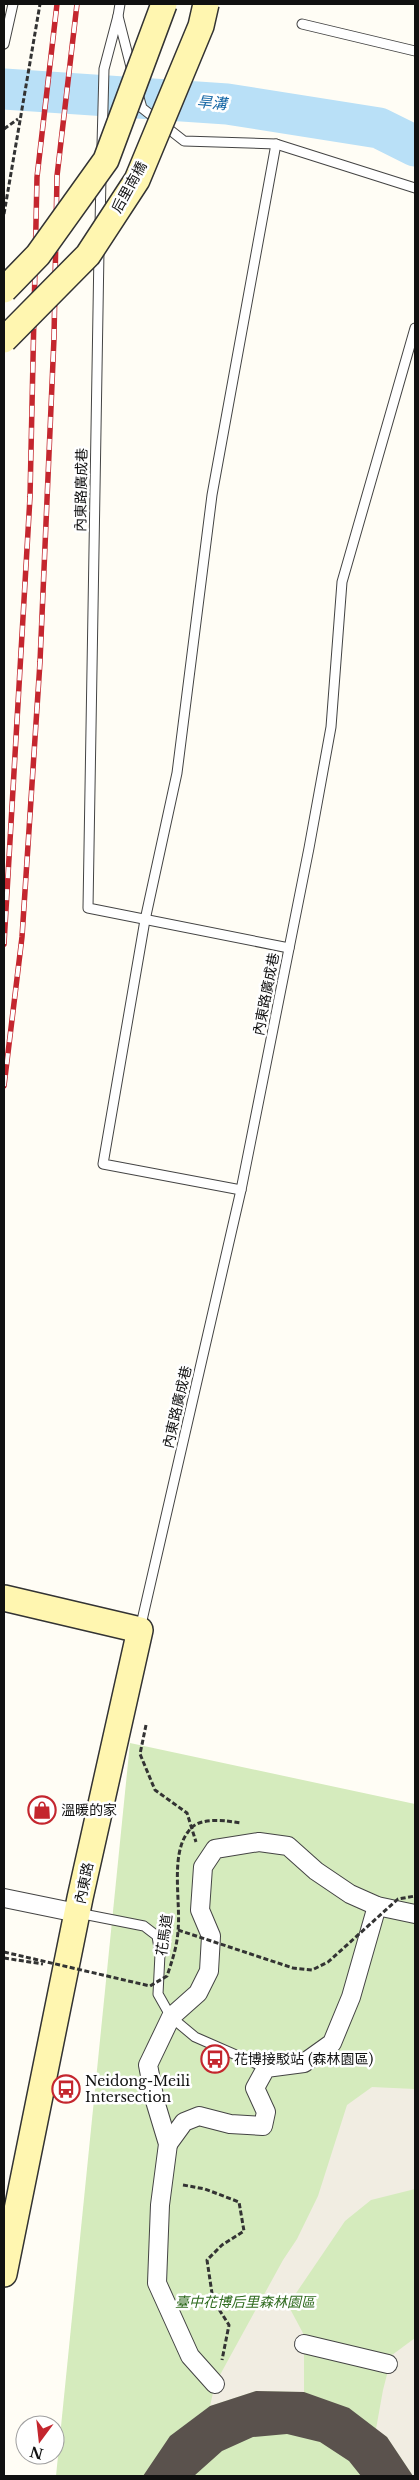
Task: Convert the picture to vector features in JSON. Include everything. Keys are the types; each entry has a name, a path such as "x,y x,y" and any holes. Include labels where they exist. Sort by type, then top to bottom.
{"street":[{"name":"后里南橋","path":"4,340 88,255 137,180 201,26 206,4"},
{"path":"4,290 38,255 106,160 154,10"},
{"path":"4,1598 140,1630"},
{"name":"內東路","path":"4,2274 78,1913 140,1630"},
{"path":"215,2384 190,2356 157,2282 163,2181 168,2144 155,2101 148,2064 171,2017 198,1994 209,1971 211,1936 200,1910 203,1867 215,1849 258,1842 288,1846 316,1871 343,1890 376,1906 415,1914"},
{"path":"4,1898 78,1913"},
{"path":"168,2144 184,2122 199,2116 230,2124 263,2126 266,2112 255,2088 266,2068 304,2063 332,2043 351,1997 376,1906"},
{"path":"304,2344 388,2364"}],"lane":[{"path":"4,44 13,4"},
{"path":"120,4 118,16 142,108 184,141 276,144 415,188"},
{"path":"154,10 160,4"},
{"name":"內東路廣成巷","path":"118,16 104,69 88,908 289,948 240,1190 140,1630"},
{"path":"302,24 415,51"},
{"path":"129,59 136,43"},
{"path":"240,1190 103,1164 145,920 177,773 212,494 276,144"},
{"path":"289,948 331,727 342,582 415,328"},
{"path":"78,1913 144,1926 157,1936 160,1954 158,1994 171,2017 195,2037 266,2068"}],"path":[{"path":"4,214 40,4"},
{"path":"4,129 19,119"},
{"path":"148,1715 140,1754 155,1790 187,1813 203,1867"},
{"name":"花馬道","path":"4,1952 150,1986 167,1976 174,1954 178,1930 179,1848 188,1830 206,1820 227,1821"},
{"path":"178,1930 293,1968 312,1970 328,1962 398,1899 415,1896"},
{"path":"4,1958 38,1963"},
{"path":"163,2181 205,2189 240,2202 244,2231 222,2245 207,2260 212,2300 228,2325 225,2351 215,2384"}],"green space":[{"name":"臺中花博后里森林園區","path":"130,1743 415,1804 415,2476 56,2476 57,2465 65,2465 65,2415 62,2415"}],"shaded area":[{"path":"372,2087 415,2089 415,2189 371,2200 345,2221 288,2305 304,2335 304,2392 256,2391 210,2406 215,2384 283,2260 297,2239 318,2196 347,2105"},
{"path":"415,2338 415,2476 413,2476 387,2437 376,2429 392,2355"}],"building":[{"path":"256,2391 304,2392 349,2408 387,2437 413,2476 361,2476 349,2461 320,2442 287,2434 253,2437 222,2451 194,2476 143,2476 170,2436 210,2406"}],"waterway":[{"name":"旱溝","path":"4,89 227,104 379,128 415,146"}],"railway":[{"path":"4,944 30,497 37,177 57,4"},
{"path":"4,1086 22,937 40,662 54,338 57,176 77,4"}],"place":[{"name":"溫暖的家","path":"42,1810"},
{"name":"花博接駁站 (森林園區)","path":"215,2059"},
{"name":"Neidong-Meili Intersection","path":"66,2089"}]}
